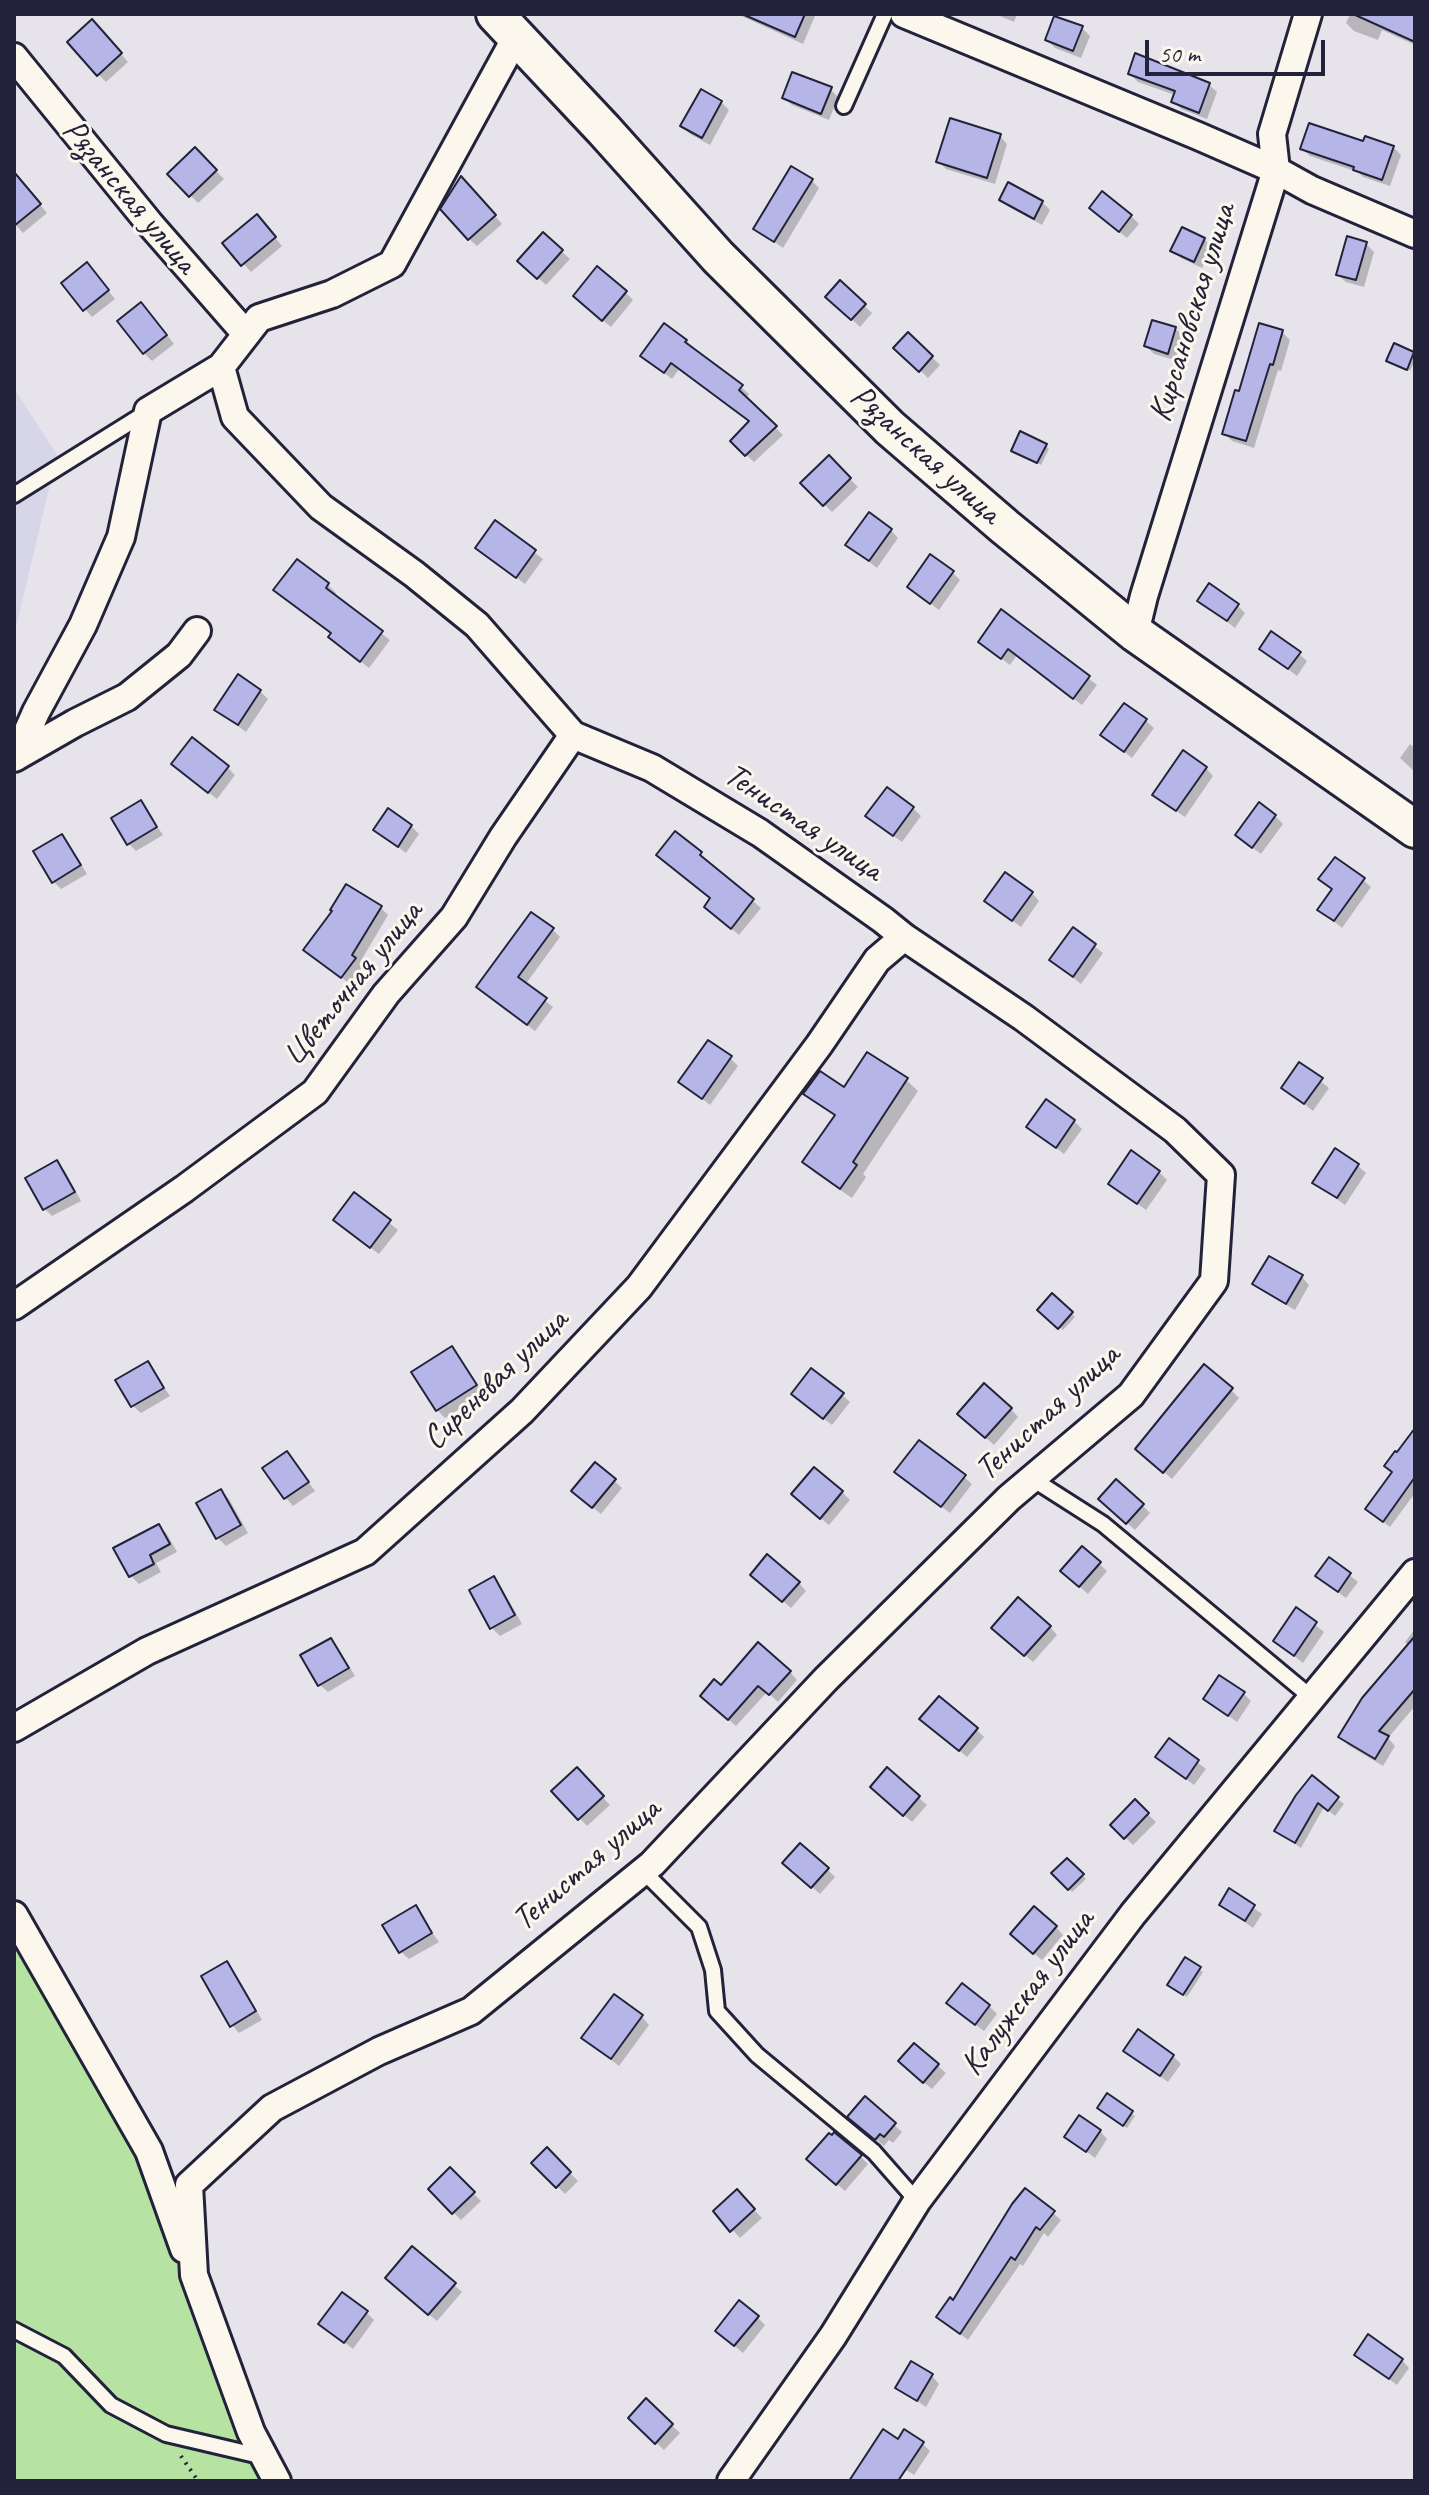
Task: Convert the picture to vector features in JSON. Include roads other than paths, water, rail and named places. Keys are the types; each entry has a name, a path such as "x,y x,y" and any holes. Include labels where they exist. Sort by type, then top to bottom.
{"main road":[{"name":"Рязанская улица","path":"505,26 718,257 890,428 1135,633 1415,829"}],"street":[{"path":"904,14 1276,170 1312,190 1415,234"},
{"name":"Кирсановская улица","path":"1135,633 1276,170 1272,134 1308,14"},
{"path":"15,757 83,625 121,537 148,411 221,367 259,318 332,294 392,264 505,26"},
{"name":"Рязанская улица","path":"14,57 150,224 246,334"},
{"name":"Тенистая улица","path":"221,367 235,417 321,507 414,574 477,625 573,735 652,768 760,833 904,937 1024,1018 1175,1130 1221,1175 1214,1281 1131,1395 1009,1498 826,1679 643,1871 471,2011 379,2051 272,2108 189,2185 194,2275 251,2432 277,2481"},
{"path":"15,757 127,697 179,655 197,631"},
{"name":"Цветочная улица","path":"14,1306 184,1189 315,1092 386,994 454,917 503,837 573,735"},
{"name":"Сиреневая улица","path":"14,1728 147,1651 365,1552 388,1532 522,1411 639,1287 819,1045 877,960 904,937"},
{"name":"Калужская улица","path":"731,2481 833,2336 917,2201 1133,1914 1415,1573"},
{"path":"14,1915 149,2151 194,2275"}],"lane":[{"path":"844,106 885,14"},
{"path":"14,495 148,411"},
{"path":"1031,1478 1103,1524 1312,1698"},
{"path":"643,1871 699,1927 713,1970 717,2011 757,2055 874,2152 917,2201"},
{"path":"14,2330 64,2356 111,2405 166,2434 264,2457"}]}
